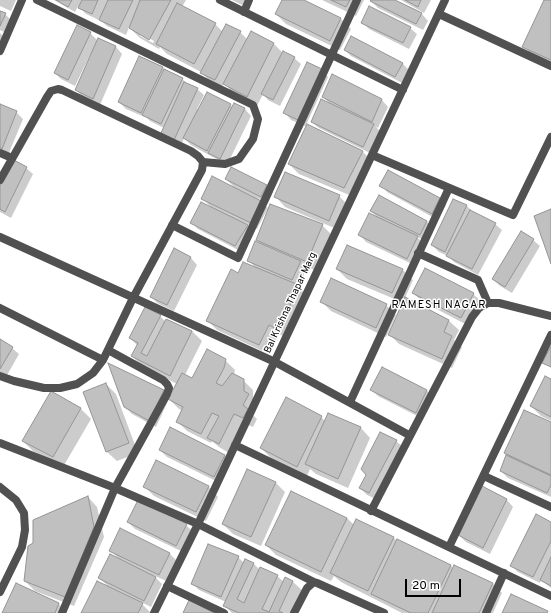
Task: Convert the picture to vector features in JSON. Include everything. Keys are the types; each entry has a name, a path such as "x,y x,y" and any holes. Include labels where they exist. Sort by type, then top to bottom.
{"street":[{"path":"0,51 22,0"},
{"path":"38,0 253,106 258,119 253,139 239,159 225,164 202,162"},
{"path":"220,0 403,90"},
{"path":"244,12 249,0"},
{"path":"172,225 238,258 357,0"},
{"name":"Bal Krishna Thapar Marg","path":"154,613 275,362 445,0"},
{"path":"439,14 551,66"},
{"path":"0,180 47,97 52,91 58,89 191,152 198,156 202,162 202,170 133,298 103,360 93,373 77,384 60,388 44,388 0,376"},
{"path":"372,155 513,215 551,137"},
{"path":"0,153 12,158"},
{"path":"350,402 449,188"},
{"path":"0,237 275,362 409,435"},
{"path":"418,253 478,280 488,302"},
{"path":"370,511 397,462 409,435 472,316 479,308 488,302 500,303 551,316"},
{"path":"0,308 103,360"},
{"path":"449,547 551,335"},
{"path":"62,613 116,488 169,388 163,380 108,350"},
{"path":"0,444 116,488 198,524 314,582 384,613"},
{"path":"235,446 551,596"},
{"path":"484,476 551,506"},
{"path":"0,487 16,500 24,513 25,530 22,547 0,592"},
{"path":"486,613 504,573"},
{"path":"294,613 307,588 314,582"},
{"path":"166,586 224,613"}],"building":[{"path":"56,0 72,0 68,7"},
{"path":"82,0 98,0 92,14 78,8"},
{"path":"108,0 133,0 119,29 99,20"},
{"path":"140,0 171,0 149,40 129,28"},
{"path":"282,0 304,0 341,18 330,41 275,14"},
{"path":"331,0 350,0 346,7"},
{"path":"395,0 422,13 416,24 370,1"},
{"path":"405,0 421,0 418,7"},
{"path":"544,0 551,0 551,60 522,47"},
{"path":"177,3 216,23 194,64 156,44"},
{"path":"369,6 411,27 403,43 361,23"},
{"path":"0,11 6,13 0,26"},
{"path":"226,24 241,31 215,80 200,73"},
{"path":"77,25 91,32 68,80 54,73"},
{"path":"251,31 274,43 247,97 223,84"},
{"path":"351,36 403,63 395,77 344,50"},
{"path":"98,38 116,46 93,99 75,90"},
{"path":"283,51 295,57 273,100 261,94"},
{"path":"139,56 163,67 141,113 118,102"},
{"path":"307,62 322,69 298,120 283,113"},
{"path":"164,69 183,78 161,124 142,115"},
{"path":"332,74 382,99 372,122 322,97"},
{"path":"184,82 198,88 174,140 161,133"},
{"path":"207,92 231,104 207,151 183,138"},
{"path":"321,99 374,124 363,147 311,122"},
{"path":"234,103 245,108 220,159 208,153"},
{"path":"0,104 17,111 2,149 0,148"},
{"path":"307,124 363,151 344,188 288,164"},
{"path":"12,159 27,167 5,212 0,209 0,182"},
{"path":"231,167 267,185 261,197 225,179"},
{"path":"388,170 440,198 432,214 379,186"},
{"path":"285,172 340,195 329,221 274,197"},
{"path":"212,176 261,201 251,223 201,199"},
{"path":"379,195 427,221 420,235 370,211"},
{"path":"453,199 467,205 445,252 431,245"},
{"path":"201,202 248,225 235,246 190,223"},
{"path":"270,204 323,224 307,262 256,240"},
{"path":"551,209 551,264 534,216"},
{"path":"470,210 496,223 472,269 446,256"},
{"path":"369,213 418,236 407,259 358,235"},
{"path":"521,231 534,239 505,287 492,279"},
{"path":"255,241 301,261 292,280 247,261"},
{"path":"347,245 403,269 392,293 336,269"},
{"path":"174,248 191,257 167,305 150,297"},
{"path":"243,262 299,285 279,330 269,325 259,345 206,321 231,269 238,273"},
{"path":"425,268 474,293 461,318 412,293"},
{"path":"331,278 387,304 376,328 320,302"},
{"path":"405,297 449,320 444,332 452,336 442,359 388,335"},
{"path":"145,307 161,315 141,353 147,356 166,319 192,331 170,376 131,356 138,343 129,338"},
{"path":"0,339 13,347 0,369"},
{"path":"551,346 551,367 542,363"},
{"path":"207,349 226,359 224,368 216,383 222,386 232,373 244,379 244,391 249,394 243,405 248,409 243,418 234,414 219,444 207,438 219,416 212,413 201,434 176,422 183,407 168,399 182,373 192,378"},
{"path":"108,363 164,390 149,421 124,407"},
{"path":"382,367 427,390 416,413 370,390"},
{"path":"545,376 551,379 551,417 530,406"},
{"path":"106,383 129,443 106,452 83,392"},
{"path":"51,391 81,408 53,457 22,441"},
{"path":"286,397 322,416 297,467 260,448"},
{"path":"524,410 551,422 551,475 504,453"},
{"path":"328,413 361,427 338,479 305,464"},
{"path":"170,427 225,455 214,477 159,450"},
{"path":"380,432 397,440 369,493 359,488 366,475 361,469"},
{"path":"506,455 551,476 551,485 547,493 500,471"},
{"path":"156,460 209,486 196,512 143,487"},
{"path":"247,469 276,482 251,537 222,524"},
{"path":"482,486 507,499 483,548 458,535"},
{"path":"291,491 347,518 321,572 265,545"},
{"path":"88,496 94,527 65,597 24,581 28,546 33,543 33,520"},
{"path":"138,500 187,524 176,546 127,522"},
{"path":"536,514 551,522 551,541 533,577 510,566"},
{"path":"356,519 394,537 368,591 330,573"},
{"path":"120,528 170,553 159,575 109,551"},
{"path":"397,539 451,565 428,613 411,613 371,594"},
{"path":"208,544 239,556 221,597 191,584"},
{"path":"110,554 156,577 144,601 98,578"},
{"path":"551,557 551,586 540,580"},
{"path":"245,559 254,563 237,599 244,603 260,567 278,575 262,609 269,612 285,577 293,581 279,611 283,613 239,613 223,606"},
{"path":"454,565 493,583 479,613 432,613"},
{"path":"97,581 143,603 138,613 81,613"},
{"path":"16,583 59,603 55,613 2,613"},
{"path":"511,594 548,611 547,613 502,613"},
{"path":"189,600 214,613 183,613"}],"district":[{"name":"RAMESH NAGAR","path":"439,306"}]}
